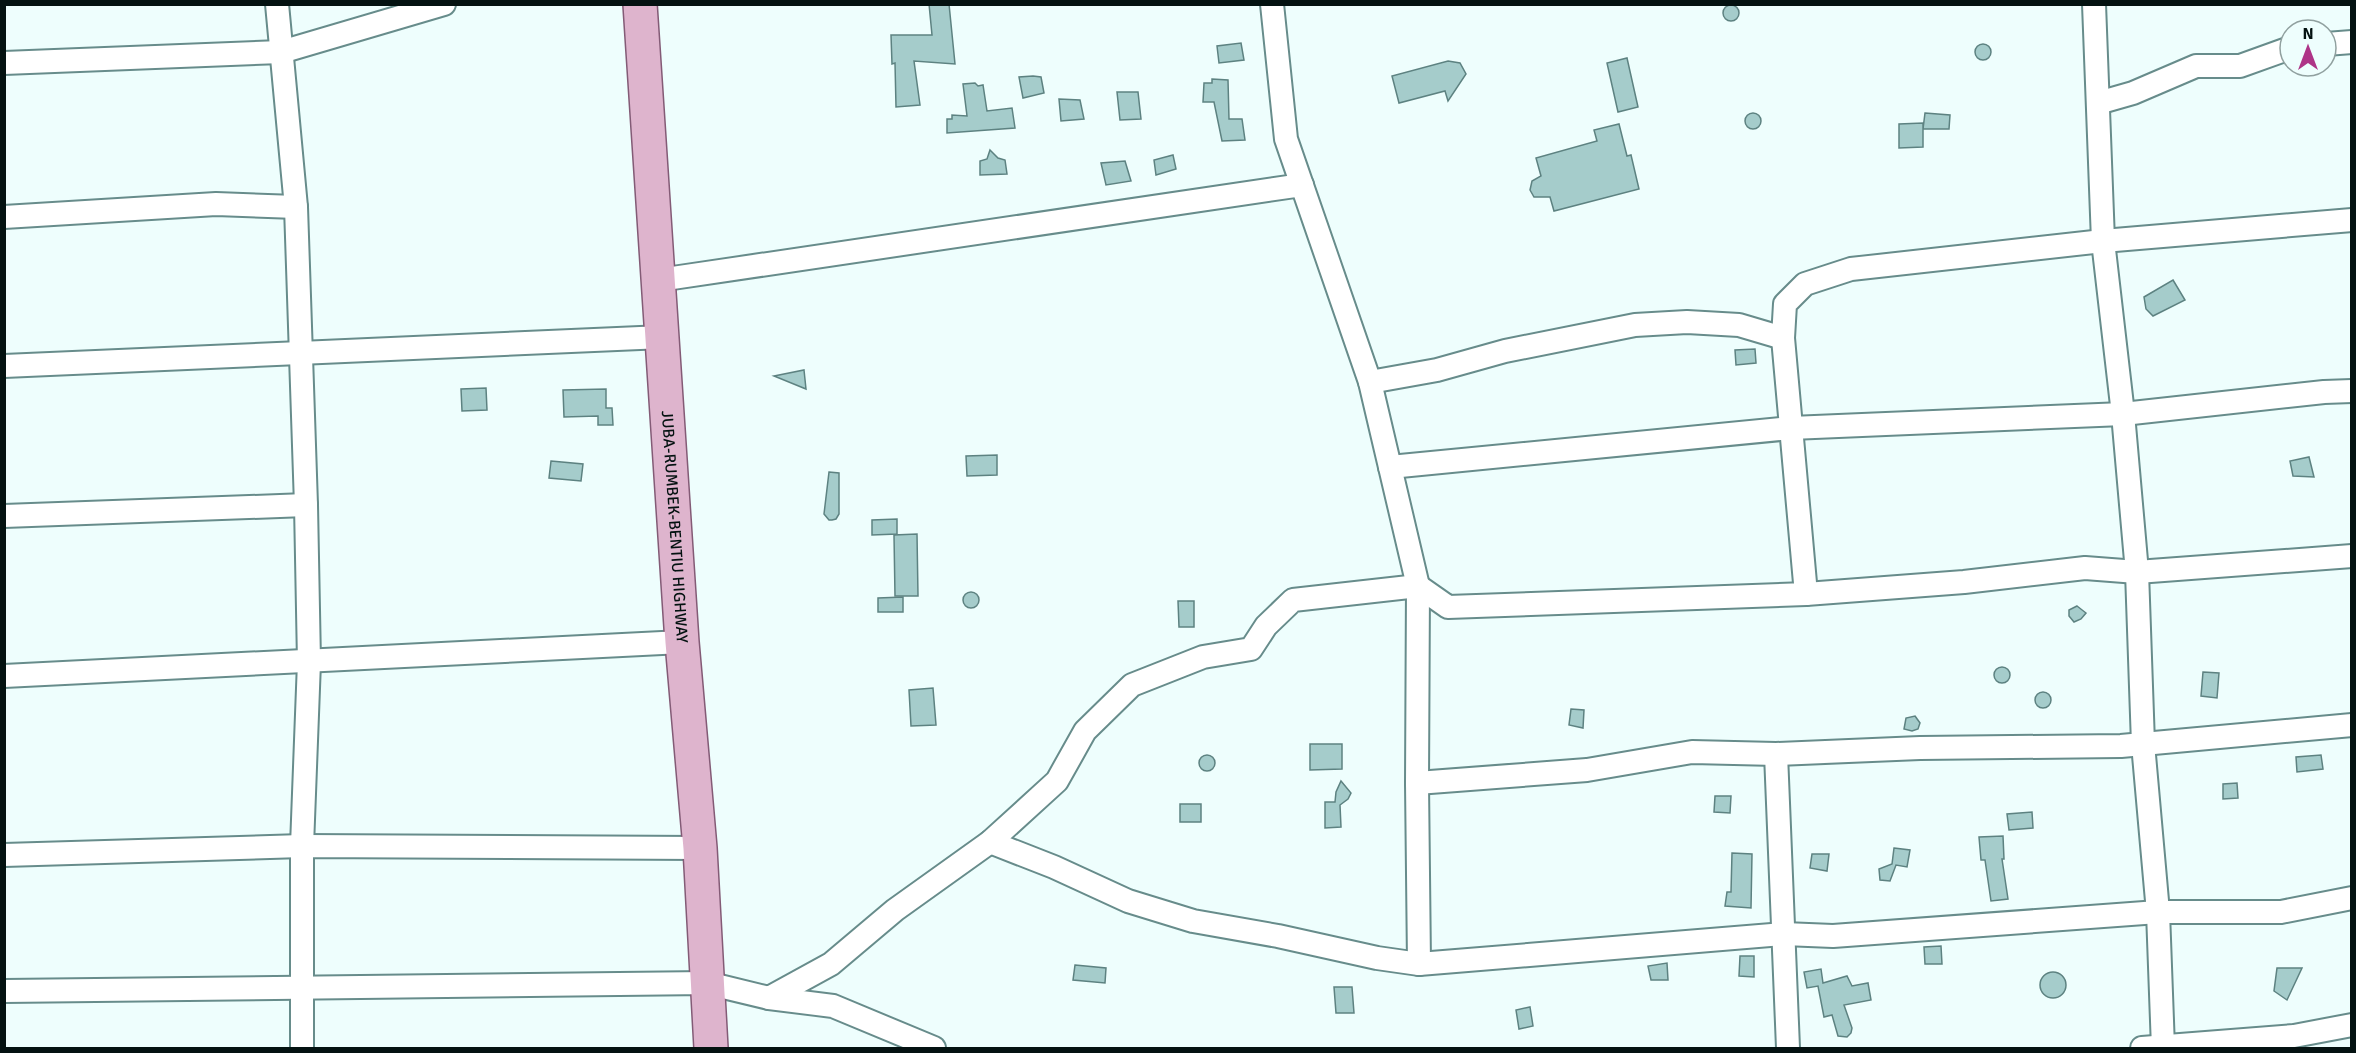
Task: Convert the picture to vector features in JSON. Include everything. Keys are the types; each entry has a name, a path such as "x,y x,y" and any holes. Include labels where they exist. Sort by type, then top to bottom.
{"main road":[{"name":"JUBA-RUMBEK-BENTIU HIGHWAY","path":"640,4 682,642 700,849 711,1048"}],"street":[{"path":"277,4 296,207 306,505 309,662 302,846 302,1048"},
{"path":"4,63 280,52 444,4"},
{"path":"1272,4 1286,139 1370,382 1418,586 1419,964"},
{"path":"2094,4 2103,242 2123,414 2137,572 2143,744 2158,912 2156,1048 2294,1036 2352,1025"},
{"path":"2098,103 2133,93 2196,66 2240,66 2278,52"},
{"path":"659,280 1302,185"},
{"path":"4,217 216,204 296,207"},
{"path":"1806,594 1783,338 1785,304 1805,284 1851,269 2103,242 2352,220"},
{"path":"1370,382 1437,370 1505,351 1635,325 1687,322 1739,325 1783,338"},
{"path":"4,366 663,337"},
{"path":"1390,467 1791,428 2123,414 2324,392 2352,391"},
{"path":"4,516 306,505"},
{"path":"769,999 831,964 895,910 990,842 1057,781 1085,731 1132,685 1203,657 1251,649 1266,626 1293,600 1418,586 1448,607 1806,594 1964,582 2085,568 2137,572 2352,556"},
{"path":"4,676 682,642"},
{"path":"1417,783 1587,770 1692,752 1776,754 1920,748 2121,746 2352,725"},
{"path":"1776,754 1788,1048"},
{"path":"990,842 1054,867 1128,902 1193,921 1278,936 1377,958 1419,964 1784,934 1833,936 2158,912 2281,912 2352,897"},
{"path":"4,855 302,846 700,849"},
{"path":"4,991 707,982 769,999 833,1006 934,1048"}],"building":[{"path":"929,4 949,4 955,64 914,61 920,105 896,107 895,63 892,64 891,35 932,35"},
{"path":"1731,5 1739,13 1731,21 1723,13"},
{"path":"1241,43 1244,60 1219,63 1217,46"},
{"path":"1983,44 1991,52 1983,60 1975,52"},
{"path":"1627,58 1638,107 1618,112 1607,63"},
{"path":"1448,61 1460,63 1466,74 1448,101 1445,91 1399,103 1392,76"},
{"path":"1019,77 1041,77 1044,93 1023,98"},
{"path":"1212,79 1228,80 1229,119 1242,119 1245,140 1222,141 1214,102 1203,102 1204,83 1212,83"},
{"path":"975,83 978,86 983,85 987,111 1012,108 1015,128 947,133 947,119 952,119 952,115 967,116 963,84"},
{"path":"1117,92 1138,92 1141,119 1120,120"},
{"path":"1059,99 1080,100 1084,119 1061,121"},
{"path":"1753,113 1761,121 1753,129 1745,121"},
{"path":"1925,113 1950,115 1949,129 1923,129"},
{"path":"1923,123 1923,147 1899,148 1899,124"},
{"path":"1619,124 1627,156 1631,155 1639,189 1554,211 1550,197 1534,197 1530,190 1532,181 1541,176 1536,158 1597,141 1594,130"},
{"path":"990,150 998,158 1005,160 1007,174 980,175 980,161 987,159"},
{"path":"1173,155 1176,169 1156,175 1154,160"},
{"path":"1125,161 1131,181 1106,185 1101,163"},
{"path":"2173,280 2185,300 2153,316 2146,309 2144,297"},
{"path":"1755,349 1756,363 1736,365 1735,350"},
{"path":"804,370 806,389 774,376"},
{"path":"486,388 487,410 462,411 461,389"},
{"path":"606,389 606,408 612,408 613,425 598,425 598,416 564,417 563,390"},
{"path":"997,455 997,475 967,476 966,456"},
{"path":"2309,457 2314,477 2293,476 2290,461"},
{"path":"551,461 583,464 581,481 549,478"},
{"path":"829,472 839,473 839,514 836,519 832,520 824,514"},
{"path":"897,519 897,534 872,535 872,520"},
{"path":"917,534 918,596 895,596 894,535"},
{"path":"971,592 977,594 979,600 977,606 971,608 965,606 963,600 965,594"},
{"path":"903,597 903,612 878,612 878,598"},
{"path":"1178,601 1194,601 1194,627 1179,627"},
{"path":"2077,606 2086,613 2074,622 2069,616 2069,610"},
{"path":"2002,667 2010,675 2002,683 1994,675"},
{"path":"2203,672 2219,673 2217,698 2201,696"},
{"path":"933,688 936,725 911,726 909,690"},
{"path":"2043,692 2051,700 2043,708 2035,700"},
{"path":"1571,709 1584,710 1583,728 1569,725"},
{"path":"1915,716 1920,723 1918,729 1912,731 1904,729 1906,718"},
{"path":"1310,744 1342,744 1342,769 1310,770"},
{"path":"1207,755 1215,763 1207,771 1199,763"},
{"path":"2321,755 2323,769 2297,772 2296,757"},
{"path":"1341,781 1351,793 1348,799 1340,805 1341,827 1325,828 1325,802 1335,802"},
{"path":"2237,783 2238,798 2223,799 2223,784"},
{"path":"1715,796 1731,796 1730,813 1714,812"},
{"path":"1180,804 1201,804 1201,822 1180,822"},
{"path":"2032,812 2033,828 2009,830 2007,814"},
{"path":"2003,836 2004,859 2002,859 2008,899 1991,901 1985,860 1981,860 1979,837"},
{"path":"1894,848 1910,850 1907,867 1896,865 1890,881 1880,880 1879,869 1892,864"},
{"path":"1732,853 1752,854 1751,908 1725,906 1727,892 1731,892"},
{"path":"1812,854 1829,854 1827,871 1810,868"},
{"path":"1941,946 1942,964 1925,964 1924,947"},
{"path":"1740,956 1754,956 1754,977 1739,976"},
{"path":"1667,963 1668,980 1651,980 1648,966"},
{"path":"1075,965 1106,968 1105,983 1073,980"},
{"path":"2277,968 2302,968 2287,1000 2274,991"},
{"path":"1821,969 1823,983 1847,976 1852,986 1868,983 1871,1000 1844,1005 1852,1028 1847,1037 1838,1036 1832,1015 1824,1017 1818,986 1807,988 1804,972"},
{"path":"2053,972 2062,976 2066,985 2062,994 2053,998 2044,994 2040,985 2044,976"},
{"path":"1334,987 1352,987 1354,1013 1336,1013"},
{"path":"1530,1007 1533,1026 1519,1029 1516,1010"}]}
